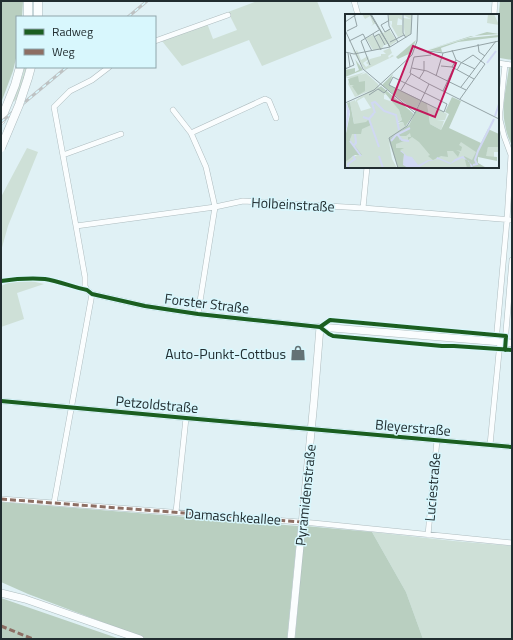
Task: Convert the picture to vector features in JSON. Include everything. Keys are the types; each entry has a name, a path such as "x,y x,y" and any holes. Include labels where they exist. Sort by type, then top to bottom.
{"main road":[{"path":"28,1 28,16"},
{"path":"38,1 38,16"},
{"path":"1,148 22,99 31,68"},
{"path":"1,120 19,70"},
{"name":"Forster Straße","path":"320,326 503,342"},
{"name":"Pyramidenstraße","path":"291,639 320,326"},
{"path":"1,588 25,599"},
{"path":"1,593 25,599 140,639"}],"street":[{"path":"354,1 358,14"},
{"path":"494,14 496,1"},
{"path":"156,41 228,15"},
{"path":"499,63 512,65"},
{"path":"503,342 510,220 511,156 500,120 505,64"},
{"path":"54,503 92,294 85,286 85,277 54,106 70,91 92,80 108,68"},
{"path":"191,133 265,99 269,101 276,118"},
{"path":"173,110 191,133 206,168 215,207 198,314"},
{"path":"63,155 121,134"},
{"path":"363,208 367,168"},
{"name":"Holbeinstraße","path":"76,226 215,207 243,201 363,208 510,220"},
{"path":"490,445 512,260"},
{"name":"Forster Straße","path":"92,294 145,306 198,314 320,326"},
{"name":"Petzoldstraße","path":"1,400 311,429"},
{"path":"176,512 186,418"},
{"name":"Bleyerstraße","path":"311,429 512,447"},
{"name":"Luciestraße","path":"428,535 436,440"},
{"name":"Damaschkeallee","path":"1,499 302,522 512,543"}],"green space":[{"path":"1,1 23,1 22,16 16,16 16,58 13,71 1,103"},
{"path":"257,1 317,1 332,38 262,66 249,40 182,66 162,41 207,23 213,39 237,30 228,12"},
{"path":"500,1 512,1 512,60 500,58 499,56"},
{"path":"509,67 512,67 512,146 506,130 504,118"},
{"path":"24,68 27,68 17,99 13,102"},
{"path":"27,148 38,152 8,226 1,251 1,197"},
{"path":"31,281 44,284 17,293 24,319 1,327 1,286 10,282"},
{"path":"1,502 298,526 287,639 147,639 28,594 1,582"},
{"path":"305,526 372,532 406,592 423,639 295,639"},
{"path":"372,532 512,546 512,639 423,639 406,592"},
{"path":"1,598 120,639 1,639"}],"railway":[{"path":"129,16 147,1"},
{"path":"1,122 66,68"}],"marked path":[{"path":"1,499 302,522"},
{"path":"1,626 33,639"}],"cycle path":[{"path":"1,281 45,279 87,290 92,294 145,306 198,314 320,327"},
{"path":"320,327 330,320 506,336 505,350"},
{"path":"320,327 333,336 442,346 512,350"},
{"path":"1,401 512,447"}],"place":[{"name":"Auto-Punkt-Cottbus","path":"298,353"}]}
